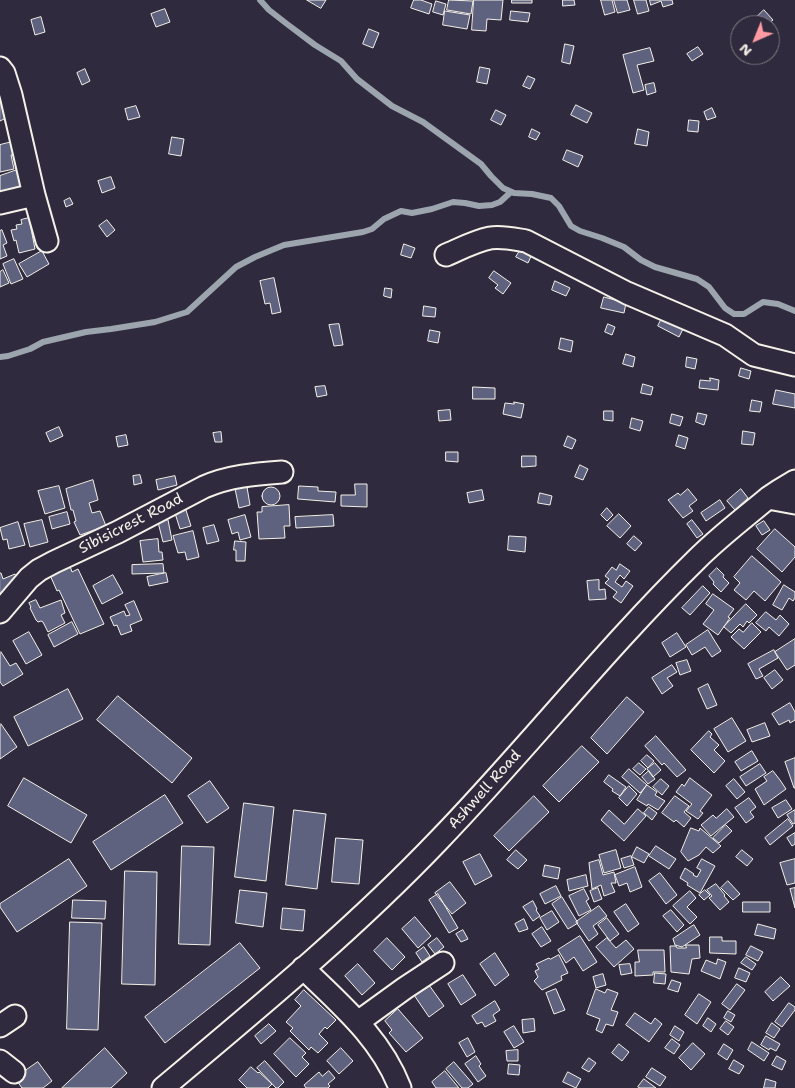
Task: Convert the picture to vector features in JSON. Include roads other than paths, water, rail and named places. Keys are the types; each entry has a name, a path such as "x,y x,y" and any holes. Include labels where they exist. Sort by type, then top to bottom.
{"street":[{"path":"1,72 11,95 34,195 47,241"},
{"path":"0,203 34,195"},
{"path":"446,255 491,238 510,238 526,241 627,293 725,335 754,354 795,365"},
{"name":"Sibisicrest Road","path":"0,612 28,578 38,570 118,532 204,487 216,482 253,474 282,472"},
{"name":"Ashwell Road","path":"162,1088 303,968 377,901 438,841 625,634 698,558 768,498 795,481"},
{"path":"768,498 795,503"},
{"path":"358,1022 443,963"},
{"path":"303,968 358,1022 380,1050 398,1087"}],"waterway":[{"path":"260,0 287,24 341,61 357,79 392,106 423,122 481,164 503,188 514,193 551,198 559,206 571,226 624,247 641,260 655,267 697,279 709,287 725,308 734,314 744,314 763,302 778,304 795,311"},
{"path":"0,357 30,349 43,342 86,332 155,322 187,312 236,267 284,245 363,232 372,229 384,219 401,211 412,213 453,202 479,206 492,205 500,202 511,192"}]}
